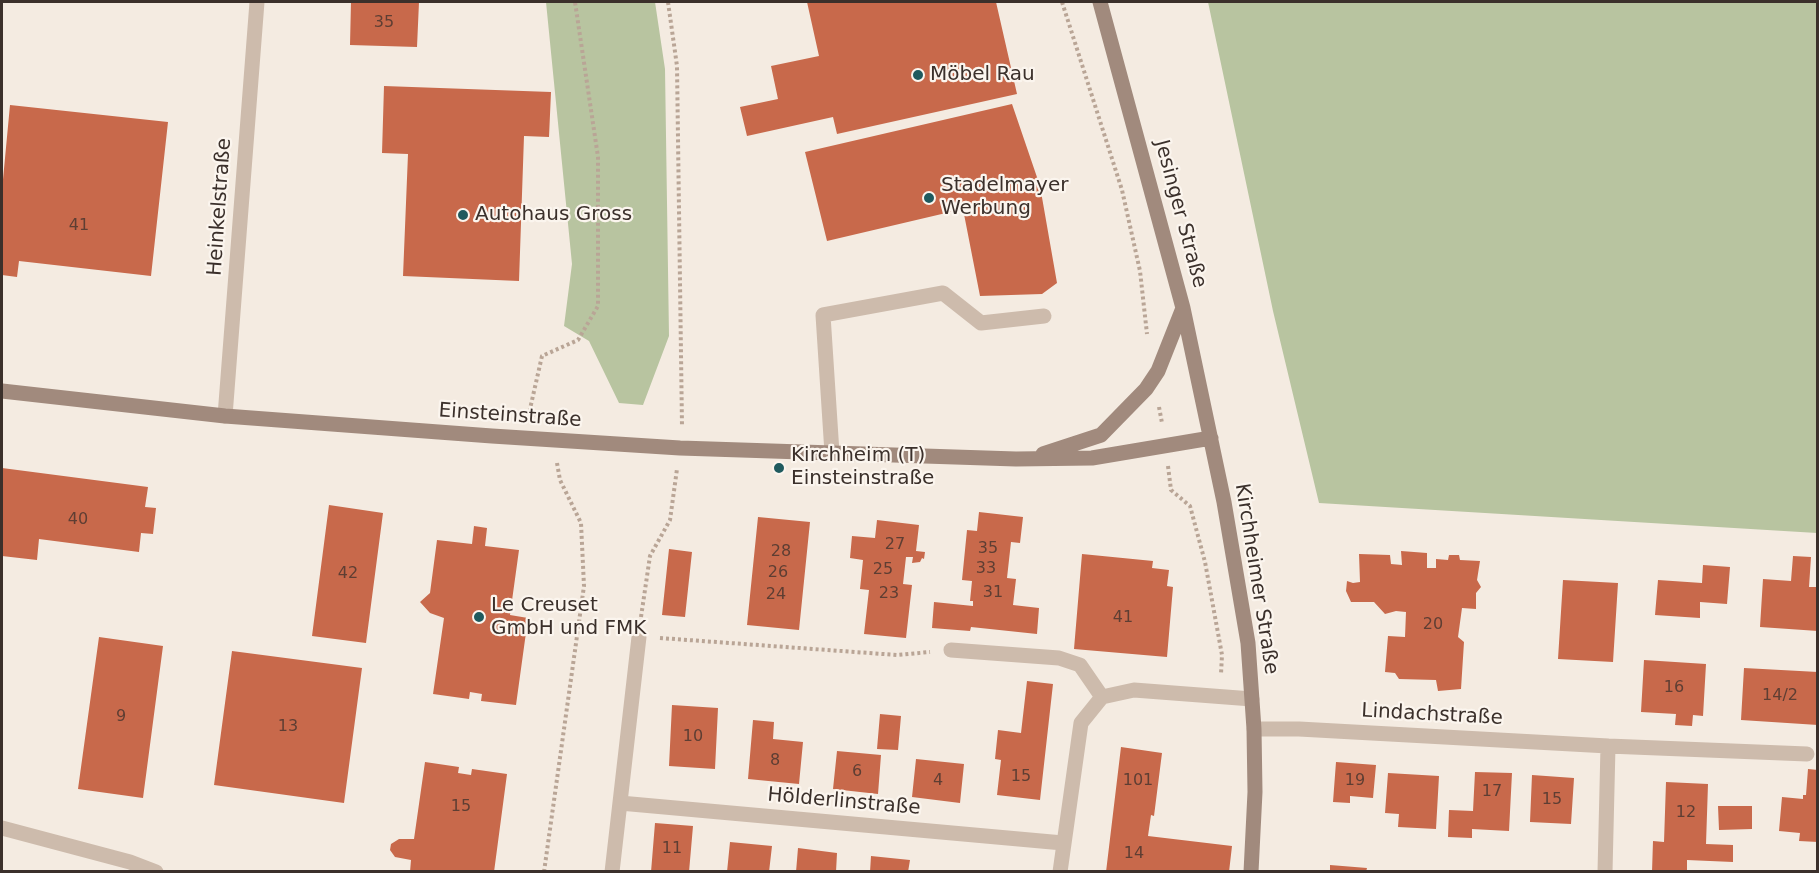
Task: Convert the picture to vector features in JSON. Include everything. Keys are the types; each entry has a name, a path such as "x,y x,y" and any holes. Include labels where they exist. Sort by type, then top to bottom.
{"street":[{"name":"Heinkelstraße","path":"225,416 257,2"},
{"name":"Jesinger Straße","path":"1100,2 1183,308 1211,438"},
{"path":"832,453 823,315 943,293 981,323 1044,316"},
{"name":"Einsteinstraße","path":"1016,459 1043,454 1101,435 1146,389 1158,371 1183,308"},
{"name":"Einsteinstraße","path":"2,391 225,416 681,448 1016,459 1092,458 1211,438"},
{"name":"Kirchheimer Straße","path":"1211,438 1248,643 1254,729 1255,792 1251,872"},
{"path":"612,872 639,637"},
{"path":"951,650 1059,658 1080,665 1102,697"},
{"path":"1060,872 1081,723 1102,697 1134,690 1252,699"},
{"name":"Lindachstraße","path":"1254,729 1299,729 1807,754"},
{"path":"1605,872 1608,746"},
{"name":"Hölderlinstraße","path":"620,803 1063,843"},
{"path":"2,828 130,862 156,872"}],"path":[{"path":"668,2 677,66 683,433 670,520 650,556 639,637 897,656 951,650"},
{"path":"1062,2 1122,190 1140,271 1147,339"},
{"path":"1146,389 1158,404 1171,490 1190,506 1205,562 1222,655 1221,696"}],"green space":[{"path":"546,2 655,2 665,69 669,336 643,405 619,403 589,341 564,326 572,264"},
{"path":"1208,2 1817,2 1817,533 1319,503 1273,311"}],"building":[{"path":"351,2 419,2 417,47 350,45"},
{"name":"Möbel Rau","path":"807,2 996,2 1017,94 837,134 833,117 747,136 740,107 778,99 771,66 819,56"},
{"name":"Autohaus Gross","path":"384,86 551,92 549,137 524,136 519,281 403,276 408,154 382,153"},
{"name":"Stadelmayer Werbung","path":"1012,104 1040,186 1057,283 1042,294 980,296 963,209 827,241 805,152"},
{"path":"10,105 168,122 151,276 19,261 17,277 2,275 2,190"},
{"path":"2,468 148,487 145,507 156,508 153,534 141,533 139,552 39,539 37,560 2,556"},
{"path":"329,505 383,513 366,643 312,636"},
{"path":"979,512 1023,517 1020,543 1011,542 1007,578 1016,579 1013,605 1039,608 1037,634 971,627 970,631 932,628 934,602 973,606 973,601 970,601 972,581 962,580 967,530 977,531"},
{"path":"758,517 810,522 799,630 747,625"},
{"path":"877,520 919,525 916,551 925,552 924,559 912,563 913,557 906,557 903,584 912,585 906,638 864,634 869,590 860,589 863,560 850,558 852,536 875,538"},
{"name":"Le Creuset GmbH und FMK","path":"474,526 487,528 485,546 519,550 510,615 528,618 516,705 481,701 482,694 470,692 469,699 433,694 444,618 430,613 420,602 430,593 437,540 472,544"},
{"path":"669,549 692,552 685,617 662,615"},
{"path":"1401,551 1427,553 1427,568 1436,568 1436,559 1448,560 1449,555 1459,555 1460,560 1480,561 1477,580 1481,587 1476,593 1476,609 1462,608 1458,637 1464,642 1461,689 1438,691 1436,680 1399,679 1395,673 1385,672 1388,636 1405,637 1406,612 1396,611 1385,614 1374,602 1351,602 1346,591 1347,581 1360,582 1359,554 1390,555 1391,564 1402,565"},
{"path":"1082,554 1153,561 1152,568 1169,570 1167,586 1173,587 1167,657 1074,649"},
{"path":"1793,556 1811,557 1809,587 1818,587 1818,631 1760,627 1763,579 1791,581"},
{"path":"1703,565 1730,567 1727,604 1700,602 1700,618 1655,615 1658,580 1702,583"},
{"path":"1563,580 1618,583 1613,662 1558,659"},
{"path":"99,637 163,646 143,798 78,789"},
{"path":"232,651 362,668 344,803 214,785"},
{"path":"1644,660 1706,664 1703,716 1693,715 1692,726 1675,725 1676,714 1641,712"},
{"path":"1744,668 1818,672 1818,725 1741,720"},
{"path":"1027,681 1053,684 1040,800 997,795 1001,760 995,759 998,730 1021,733"},
{"path":"672,705 718,708 715,769 669,766"},
{"path":"880,714 901,716 898,750 877,749"},
{"path":"753,720 774,722 773,739 803,742 799,784 748,779"},
{"path":"1121,747 1162,753 1154,816 1151,815 1148,836 1232,846 1229,872 1106,872"},
{"path":"837,751 881,755 878,794 833,789"},
{"path":"916,759 964,764 960,803 912,797"},
{"path":"425,762 459,767 458,773 471,775 472,769 507,774 494,872 410,872 411,860 395,857 390,850 391,844 399,839 414,839"},
{"path":"1336,762 1376,765 1373,798 1350,796 1350,803 1333,802"},
{"path":"1808,769 1818,770 1818,842 1799,841 1800,833 1779,831 1782,797 1803,799 1803,795 1806,795"},
{"path":"1475,772 1512,773 1509,831 1472,829 1472,838 1448,837 1449,810 1473,811"},
{"path":"1388,773 1439,776 1436,829 1398,827 1399,814 1385,813"},
{"path":"1532,775 1574,778 1571,824 1530,822"},
{"path":"1666,782 1708,784 1706,844 1733,845 1733,862 1687,860 1687,872 1652,872 1653,841 1664,842"},
{"path":"1718,806 1752,806 1752,829 1719,830"},
{"path":"655,823 693,826 689,872 651,872"},
{"path":"730,842 772,846 769,872 727,872"},
{"path":"798,848 837,853 836,872 796,872"},
{"path":"871,856 910,860 908,872 870,872"},
{"path":"1330,865 1367,868 1366,872 1330,872"}],"place":[{"name":"Möbel Rau","path":"918,75"},
{"name":"Stadelmayer Werbung","path":"929,198"},
{"name":"Autohaus Gross","path":"463,215"},
{"name":"Kirchheim (T) Einsteinstraße","path":"779,468"},
{"name":"Le Creuset GmbH und FMK","path":"479,617"}]}
